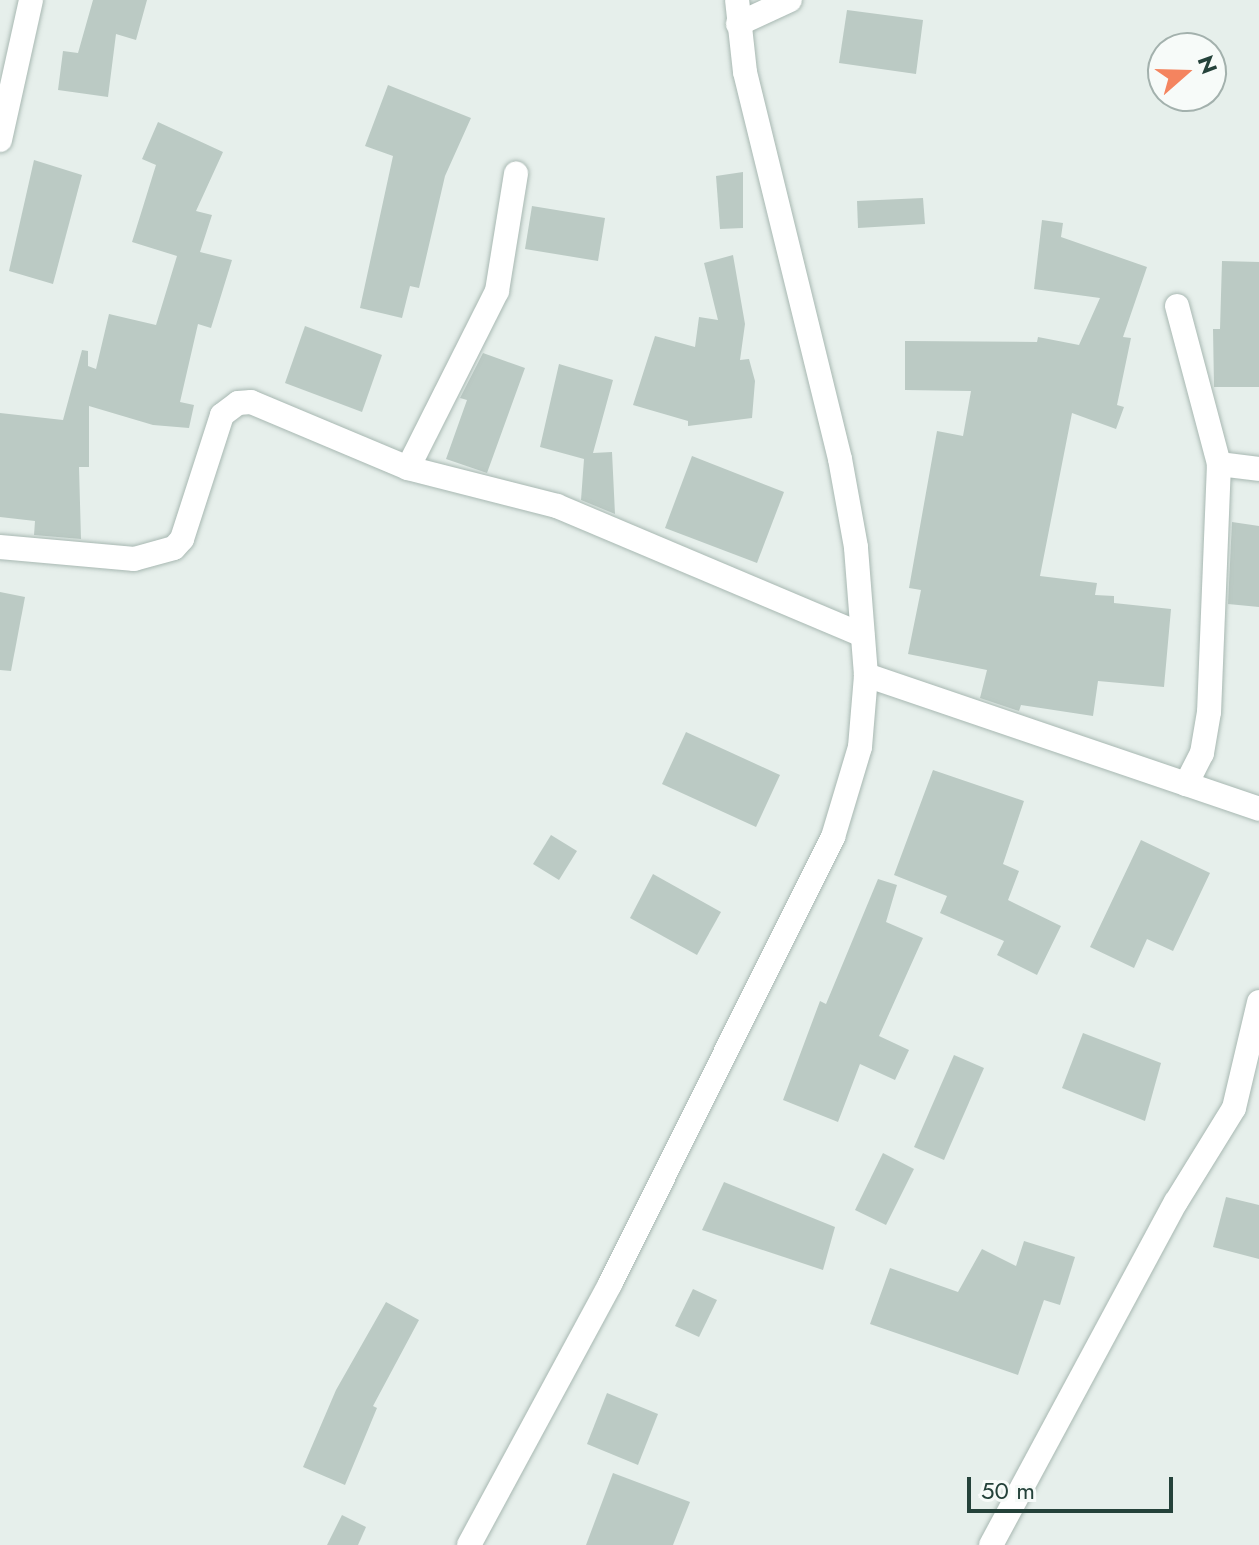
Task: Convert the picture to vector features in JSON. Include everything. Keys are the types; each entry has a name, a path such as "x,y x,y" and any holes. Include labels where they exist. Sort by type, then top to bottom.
{"street":[{"path":"0,140 31,0"},
{"path":"469,1545 610,1284 833,837 860,747 866,675 856,547 840,459 745,72 737,12 790,0"},
{"path":"408,468 497,291 516,174"},
{"path":"1177,306 1219,464 1209,712 1202,753 1186,784"},
{"path":"0,547 134,559 174,548 182,539 222,415 238,403 261,403 408,468 557,506 862,635"},
{"path":"1219,464 1259,469"},
{"path":"866,675 1259,809"},
{"path":"991,1545 1176,1202 1234,1108 1259,1002"}],"building":[{"path":"93,0 147,0 136,40 116,34 108,97 58,90 63,51 78,53"},
{"path":"847,10 923,20 916,74 839,63"},
{"path":"388,85 471,118 445,176 419,288 410,286 402,318 360,308 393,156 365,146"},
{"path":"158,122 223,152 196,211 212,215 200,252 232,260 211,328 198,324 180,402 194,405 189,428 153,425 89,406 89,467 79,467 81,539 34,535 35,521 0,517 0,413 63,420 82,350 88,351 88,366 96,369 109,314 156,325 177,256 132,242 156,165 142,159"},
{"path":"34,160 82,175 53,284 9,271"},
{"path":"743,172 743,228 720,229 716,176"},
{"path":"923,198 925,224 858,228 857,201"},
{"path":"532,206 605,218 598,261 525,249"},
{"path":"1042,220 1063,223 1061,237 1147,267 1123,337 1131,338 1117,405 1124,407 1116,429 1072,413 1040,576 1097,583 1095,595 1114,596 1114,603 1171,609 1164,687 1098,681 1093,716 1021,705 1019,711 980,698 987,670 908,654 921,590 909,588 937,431 963,436 971,391 905,390 905,341 1037,342 1038,337 1079,345 1100,298 1034,289"},
{"path":"733,255 745,324 740,360 749,359 755,381 752,418 688,426 688,421 633,405 655,336 695,347 699,317 718,320 704,263"},
{"path":"1222,261 1259,262 1259,387 1214,387 1213,329 1220,329"},
{"path":"305,326 382,355 362,412 285,383"},
{"path":"483,353 525,368 487,473 446,459 467,400 460,398"},
{"path":"559,364 613,380 593,453 612,452 615,514 581,500 584,459 540,447"},
{"path":"692,456 784,492 757,563 665,528"},
{"path":"1232,522 1259,526 1259,607 1228,604"},
{"path":"0,592 25,597 11,671 0,670"},
{"path":"686,732 780,775 756,827 662,784"},
{"path":"933,770 1024,801 1003,864 1019,871 1008,900 1061,926 1037,975 997,955 1004,941 940,913 947,896 894,875"},
{"path":"551,835 577,851 559,880 533,864"},
{"path":"1141,840 1210,873 1173,951 1147,939 1134,968 1090,947"},
{"path":"653,874 721,912 697,955 630,918"},
{"path":"878,879 897,885 886,922 923,938 879,1036 909,1050 895,1080 860,1064 838,1122 783,1100 820,1001 826,1004"},
{"path":"1083,1033 1161,1063 1145,1121 1062,1088"},
{"path":"954,1055 984,1068 944,1160 914,1147"},
{"path":"883,1153 914,1169 886,1225 855,1210"},
{"path":"724,1182 835,1227 823,1270 702,1230"},
{"path":"1226,1197 1259,1205 1259,1259 1213,1247"},
{"path":"1024,1241 1075,1257 1060,1305 1044,1300 1018,1375 870,1324 890,1268 958,1292 982,1249 1016,1266"},
{"path":"693,1289 717,1300 699,1337 675,1326"},
{"path":"386,1302 419,1320 373,1406 377,1408 345,1485 303,1467 336,1390"},
{"path":"607,1393 658,1414 638,1465 587,1444"},
{"path":"613,1473 690,1502 673,1545 586,1545"},
{"path":"342,1515 366,1527 358,1545 327,1545"}]}
